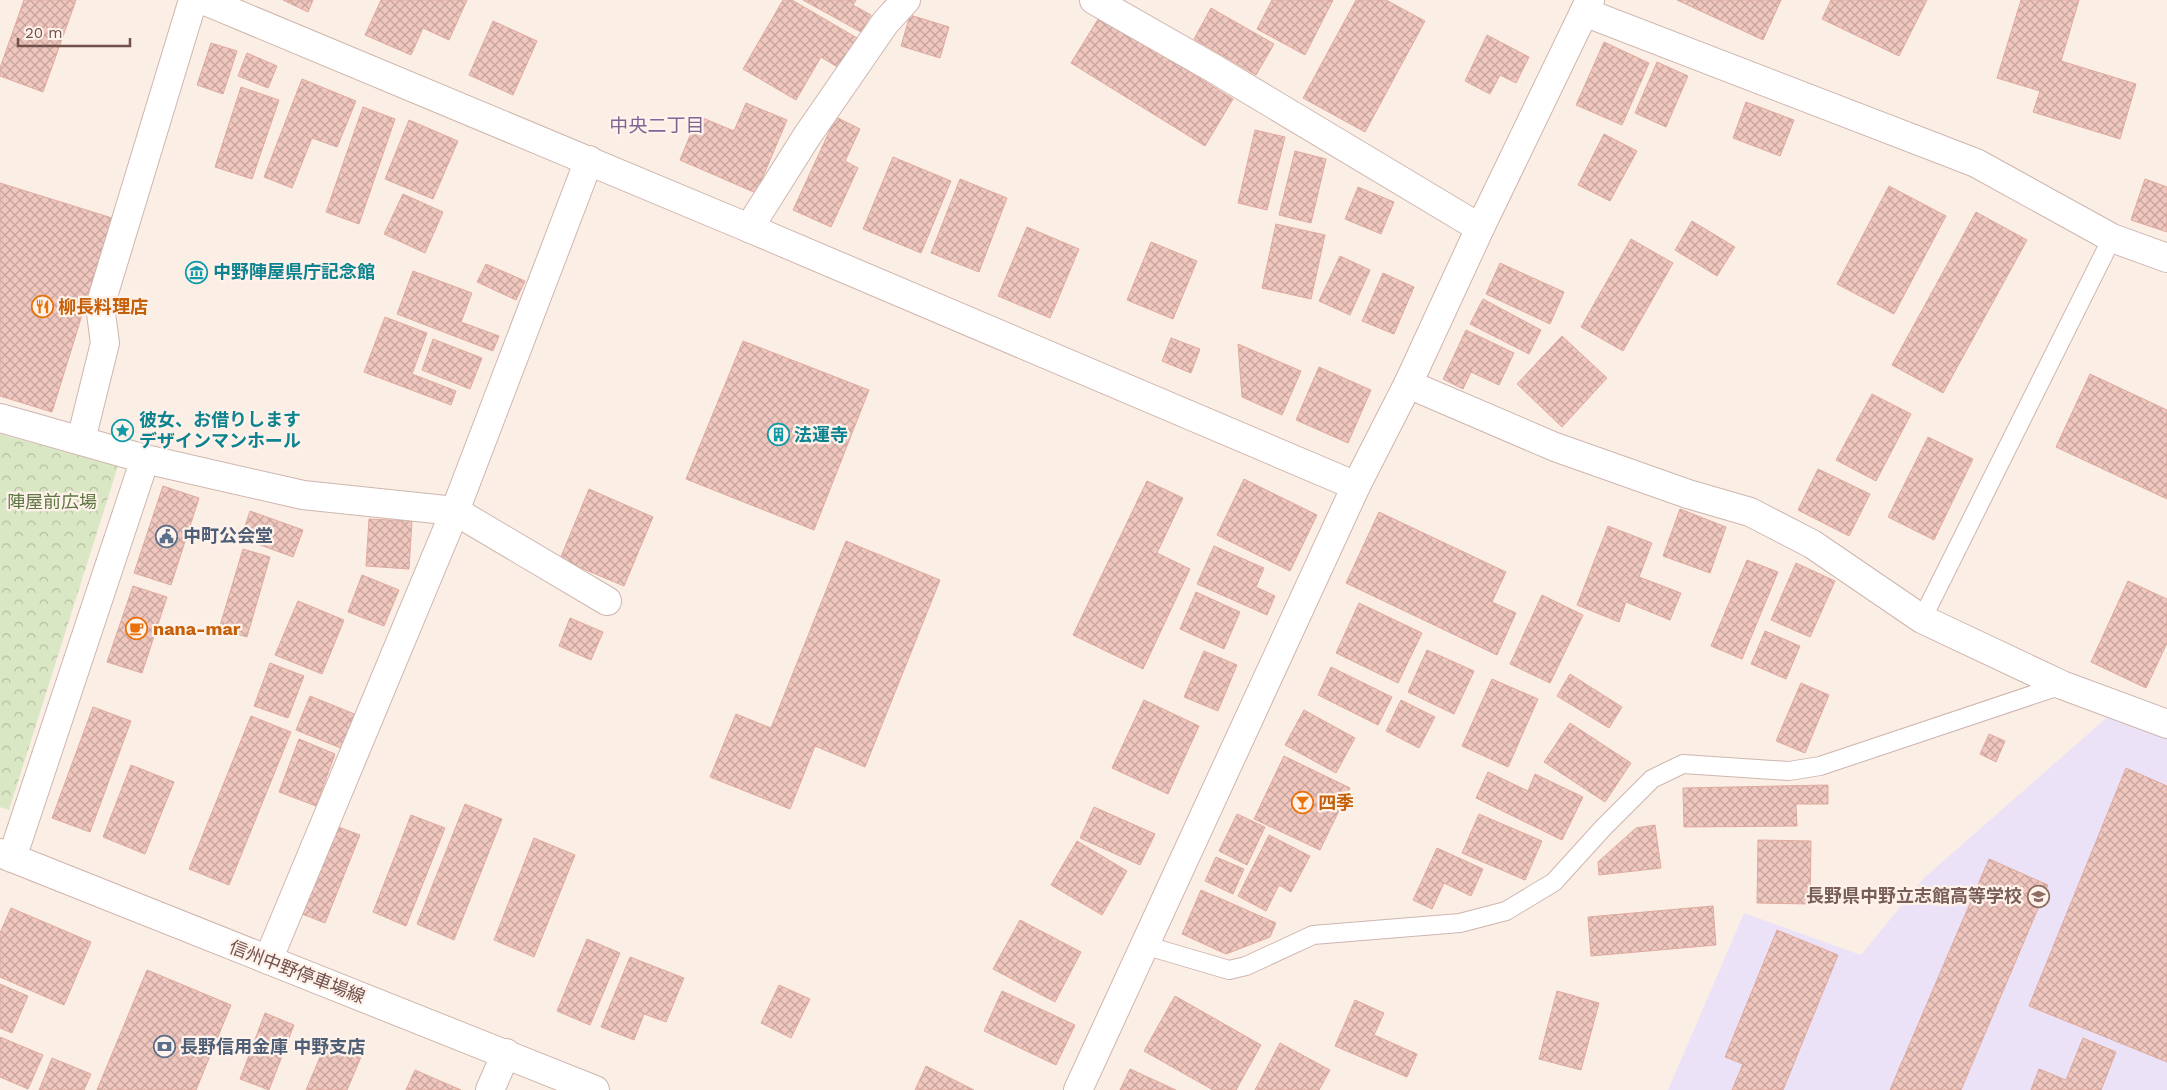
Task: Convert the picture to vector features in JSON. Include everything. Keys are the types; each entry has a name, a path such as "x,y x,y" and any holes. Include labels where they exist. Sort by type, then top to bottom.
{"street":[{"path":"81,440 105,343 100,306 193,0"},
{"path":"203,0 590,160 1356,486"},
{"path":"749,228 807,136 880,31 906,0"},
{"path":"1094,0 1480,228"},
{"path":"1078,1090 1356,486 1408,384 1480,228 1587,6 1976,163 2112,238 2167,258"},
{"path":"268,960 455,511 590,160"},
{"path":"1408,384 1555,447 1688,494 1750,512 1812,544 1922,619 2062,686 2167,724"},
{"path":"0,418 145,459 303,495 455,511 606,601"},
{"path":"6,855 145,459"},
{"name":"信州中野停車場線","path":"6,855 594,1090"},
{"path":"490,1090 506,1054"}],"lane":[{"path":"1922,619 2112,238"},
{"path":"1144,945 1229,970 1246,966 1313,935 1460,923 1506,911 1554,882 1603,828 1652,779 1683,764 1789,771 1820,766 2062,686"}],"shaded area":[{"name":"長野県中野立志館高等学校","path":"2120,706 2167,724 2167,1090 1668,1090 1744,913 1861,955 1924,878"}],"green space":[{"name":"陣屋前広場","path":"0,434 118,466 9,810 0,807"}],"building":[{"path":"24,0 76,0 43,92 0,76 0,68"},
{"path":"283,0 313,0 308,12"},
{"path":"381,0 467,0 449,40 423,28 411,55 365,35"},
{"path":"783,0 792,0 857,38 839,68 821,57 796,100 743,69"},
{"path":"803,0 856,0 853,5 871,15 861,32"},
{"path":"1272,0 1333,0 1305,55 1257,29"},
{"path":"1356,0 1386,0 1425,21 1365,132 1303,98"},
{"path":"1677,0 1781,0 1763,40"},
{"path":"1831,0 1927,0 1899,56 1822,19"},
{"path":"2021,0 2079,0 2061,61 2136,84 2120,139 2033,112 2040,91 1997,78"},
{"path":"1211,8 1274,44 1256,75 1194,39"},
{"path":"910,15 949,27 940,58 901,46"},
{"path":"1100,16 1233,99 1205,146 1071,63"},
{"path":"493,21 537,41 513,95 469,75"},
{"path":"1487,35 1529,57 1516,83 1500,75 1490,94 1465,81"},
{"path":"1604,42 1649,63 1622,125 1576,105"},
{"path":"211,43 237,51 223,94 197,85"},
{"path":"247,53 277,66 268,88 238,76"},
{"path":"1657,62 1688,76 1666,127 1635,113"},
{"path":"302,79 356,101 337,147 312,138 292,188 264,177"},
{"path":"241,87 279,100 252,179 215,167"},
{"path":"1746,102 1794,120 1780,156 1733,138"},
{"path":"746,103 787,120 756,193 680,160 698,116 734,131"},
{"path":"363,107 395,119 359,224 326,212"},
{"path":"836,117 860,129 845,161 858,168 831,227 793,210"},
{"path":"409,120 458,141 433,199 385,179"},
{"path":"1255,130 1285,137 1267,210 1238,203"},
{"path":"1604,134 1637,151 1610,201 1578,185"},
{"path":"1295,151 1326,159 1311,223 1279,215"},
{"path":"893,157 951,181 921,253 863,229"},
{"path":"960,179 1007,198 979,272 931,253"},
{"path":"2145,179 2167,187 2167,232 2131,220"},
{"name":"柳長料理店","path":"0,183 112,218 52,412 0,396"},
{"path":"1889,186 1946,216 1894,314 1837,284"},
{"path":"1358,187 1394,202 1381,234 1345,219"},
{"path":"403,194 443,212 425,253 384,234"},
{"path":"1976,212 2027,240 1943,393 1892,365"},
{"path":"1692,221 1735,247 1717,276 1675,250"},
{"path":"1276,224 1325,235 1311,299 1262,288"},
{"path":"1027,227 1079,249 1050,318 998,296"},
{"path":"1631,239 1673,263 1623,351 1581,327"},
{"path":"1151,242 1197,261 1173,319 1127,300"},
{"path":"1340,256 1370,270 1350,315 1319,301"},
{"path":"1500,263 1564,292 1550,324 1486,294"},
{"path":"486,264 525,281 516,300 477,282"},
{"path":"413,271 472,293 461,322 499,336 493,351 397,314"},
{"path":"1383,273 1414,287 1394,334 1362,321"},
{"path":"1483,299 1541,330 1529,354 1470,324"},
{"path":"385,317 427,333 412,374 456,391 451,405 364,372"},
{"path":"1466,330 1514,353 1499,385 1471,372 1463,389 1443,379"},
{"path":"1562,336 1607,378 1562,427 1517,384"},
{"path":"1171,338 1200,349 1191,373 1162,361"},
{"path":"433,339 482,358 470,389 422,370"},
{"name":"法運寺","path":"743,341 869,390 814,530 686,479"},
{"path":"1238,344 1301,371 1282,415 1242,397"},
{"path":"1319,367 1371,390 1348,443 1296,420"},
{"path":"2090,374 2167,410 2167,499 2056,447"},
{"path":"1872,394 1911,414 1876,481 1836,460"},
{"path":"1928,437 1973,459 1934,540 1888,517"},
{"path":"1818,469 1870,494 1849,536 1798,510"},
{"path":"1244,479 1317,515 1290,571 1217,535"},
{"path":"1147,481 1183,498 1157,553 1190,569 1143,669 1073,635"},
{"name":"中町公会堂","path":"163,486 199,498 171,585 134,573"},
{"path":"589,489 653,517 624,586 560,559"},
{"path":"1680,509 1726,527 1710,573 1663,556"},
{"path":"250,511 303,530 293,557 241,538"},
{"path":"1379,512 1506,572 1492,602 1516,613 1497,655 1346,583"},
{"path":"369,519 412,521 409,569 366,566"},
{"path":"1608,526 1652,543 1639,577 1681,593 1670,620 1626,602 1619,622 1577,605"},
{"path":"846,541 940,580 865,767 815,746 790,809 710,777 736,714 771,728"},
{"path":"1214,546 1264,568 1256,587 1275,596 1267,615 1197,584"},
{"path":"243,549 270,557 247,637 219,629"},
{"path":"1747,560 1778,572 1742,659 1711,646"},
{"path":"1796,563 1835,581 1810,637 1771,620"},
{"path":"362,575 399,590 384,626 348,612"},
{"path":"2128,581 2167,599 2167,643 2146,688 2091,662"},
{"name":"nana-mar","path":"133,586 167,597 142,673 107,662"},
{"path":"1196,592 1240,612 1224,649 1180,629"},
{"path":"1542,595 1583,615 1550,683 1510,664"},
{"path":"298,601 344,620 322,674 275,655"},
{"path":"1359,603 1422,633 1398,683 1336,653"},
{"path":"570,618 603,632 591,660 559,646"},
{"path":"1765,631 1800,646 1786,679 1751,664"},
{"path":"1427,650 1474,671 1454,714 1408,692"},
{"path":"1204,651 1237,665 1218,711 1184,697"},
{"path":"270,663 304,676 288,718 254,706"},
{"path":"1331,667 1392,697 1378,725 1318,695"},
{"path":"1570,674 1622,707 1609,728 1557,696"},
{"path":"1492,679 1538,699 1508,767 1462,746"},
{"path":"1801,683 1829,695 1805,753 1776,741"},
{"path":"310,696 357,715 343,749 296,730"},
{"path":"1144,700 1199,726 1168,794 1112,768"},
{"path":"1401,700 1435,717 1419,748 1386,731"},
{"path":"93,707 131,721 90,832 52,818"},
{"path":"1304,710 1355,738 1336,773 1285,745"},
{"path":"251,716 291,732 229,885 189,869"},
{"path":"1570,723 1631,763 1605,802 1544,762"},
{"path":"1989,734 2005,741 1996,762 1980,754"},
{"path":"299,739 335,754 316,806 279,792"},
{"name":"四季","path":"1284,756 1350,788 1320,850 1254,819"},
{"path":"131,765 174,782 145,854 103,837"},
{"path":"2126,768 2167,786 2167,1062 2029,1006"},
{"path":"1488,772 1528,791 1535,774 1583,797 1562,840 1476,798"},
{"path":"1828,785 1828,804 1796,804 1797,826 1684,827 1683,788"},
{"path":"465,804 502,819 454,940 417,924"},
{"path":"1094,807 1155,834 1140,865 1080,838"},
{"path":"1237,814 1265,827 1247,865 1219,851"},
{"path":"1479,814 1542,841 1525,880 1462,853"},
{"path":"411,815 445,828 406,926 373,912"},
{"path":"1655,825 1661,868 1599,875 1598,862 1636,828"},
{"path":"336,826 360,835 325,923 302,914"},
{"path":"1269,835 1310,856 1291,892 1279,885 1266,911 1238,896"},
{"path":"534,838 575,855 534,957 494,940"},
{"path":"1758,840 1811,841 1810,904 1757,903"},
{"path":"1077,841 1127,871 1102,915 1051,885"},
{"path":"1437,848 1483,869 1471,896 1444,883 1432,909 1413,900"},
{"path":"1216,857 1244,869 1233,894 1205,881"},
{"path":"1989,859 2048,885 1961,1090 1890,1090"},
{"path":"1201,890 1276,923 1270,937 1226,954 1182,934"},
{"path":"1713,906 1716,945 1591,956 1588,917"},
{"path":"11,908 91,942 64,1005 0,977 0,933"},
{"path":"1020,920 1081,952 1055,1002 993,969"},
{"path":"1777,930 1838,955 1783,1090 1732,1090 1743,1064 1725,1057"},
{"path":"587,939 620,953 590,1025 557,1011"},
{"path":"630,957 684,978 666,1022 644,1014 634,1040 601,1027"},
{"name":"長野信用金庫 中野支店","path":"147,970 231,1005 196,1090 97,1090"},
{"path":"0,984 28,996 12,1033 0,1028"},
{"path":"779,985 810,999 791,1038 761,1023"},
{"path":"1002,991 1075,1025 1056,1065 984,1031"},
{"path":"1557,991 1599,1003 1581,1070 1539,1059"},
{"path":"1175,996 1261,1045 1236,1090 1213,1090 1144,1051"},
{"path":"1355,1000 1384,1013 1374,1035 1417,1054 1407,1077 1335,1046"},
{"path":"265,1013 294,1025 269,1090 240,1079"},
{"path":"0,1037 43,1055 28,1089 0,1077"},
{"path":"2083,1038 2116,1052 2101,1090 2031,1090 2039,1069 2066,1080"},
{"path":"326,1043 361,1057 347,1090 306,1090"},
{"path":"1280,1043 1330,1070 1319,1090 1255,1090"},
{"path":"52,1058 91,1074 84,1090 39,1090"},
{"path":"926,1066 974,1090 915,1090"},
{"path":"1130,1069 1176,1090 1120,1090"},
{"path":"415,1070 461,1090 406,1090"}],"place":[{"name":"中野陣屋県庁記念館","path":"197,272"},
{"name":"柳長料理店","path":"42,307"},
{"name":"彼女、お借りします デザインマンホール","path":"123,430"},
{"name":"法運寺","path":"778,435"},
{"name":"中町公会堂","path":"167,536"},
{"name":"nana-mar","path":"137,629"},
{"name":"四季","path":"1302,803"},
{"name":"長野県中野立志館高等学校","path":"2038,896"},
{"name":"長野信用金庫 中野支店","path":"164,1047"}],"district":[{"name":"中央二丁目","path":"657,125"}]}
